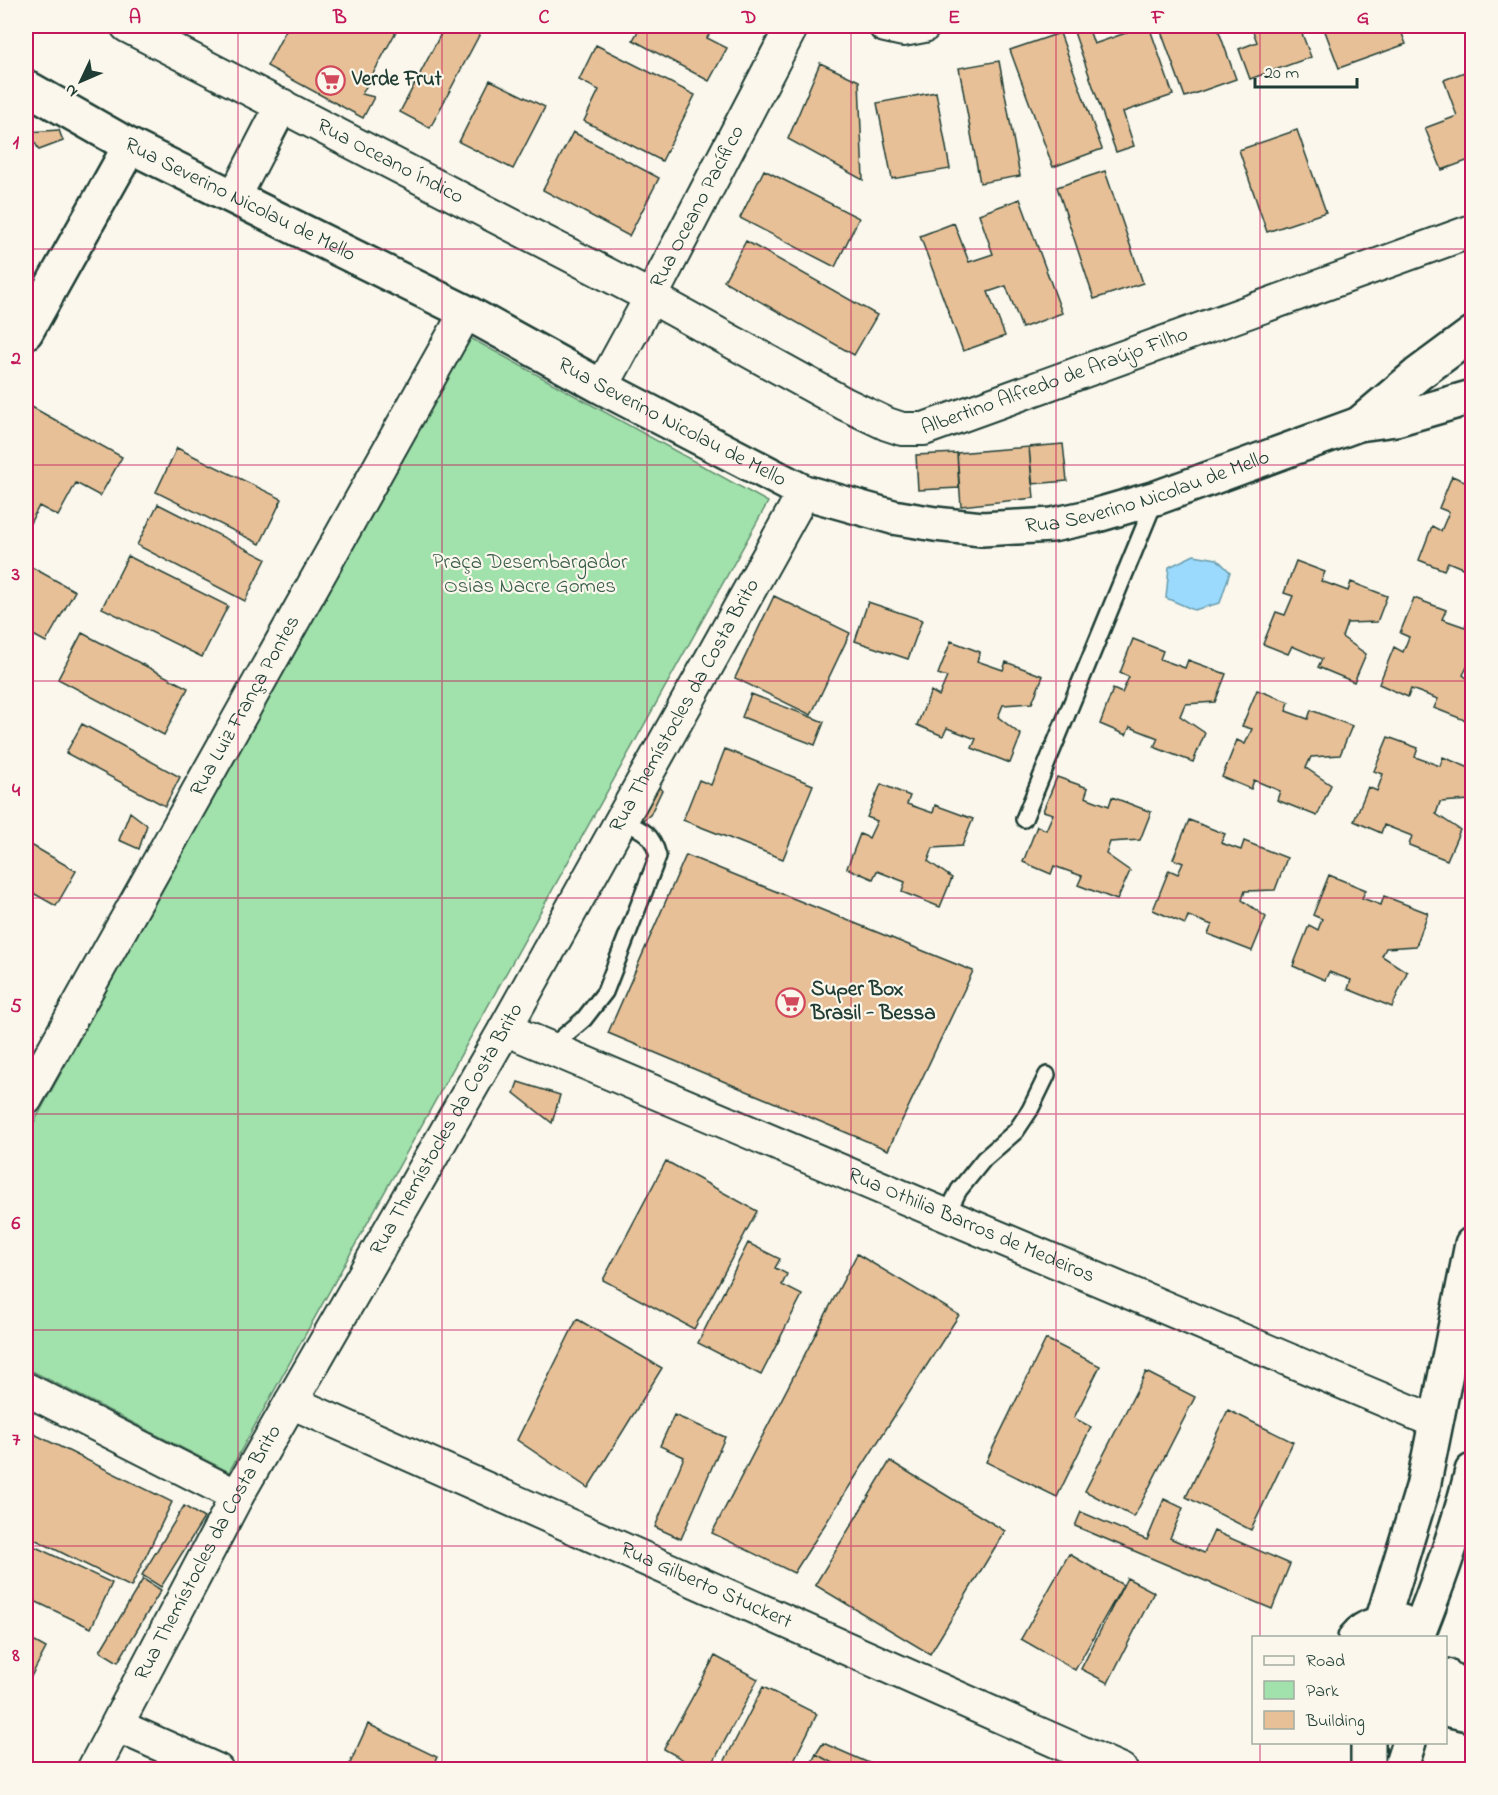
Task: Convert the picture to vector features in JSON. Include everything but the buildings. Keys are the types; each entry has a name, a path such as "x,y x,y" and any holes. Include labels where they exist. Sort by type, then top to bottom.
{"main road":[{"name":"Rua Severino Nicolau de Mello","path":"26,87 130,146 466,312 602,387 804,492 893,517 982,529 1052,525 1094,516 1156,498 1359,424 1396,419 1473,397"},
{"path":"26,332 130,146"},
{"name":"Rua Severino Nicolau de Mello","path":"1359,424 1418,374 1473,334"},
{"path":"1368,1630 1423,1487 1473,1244"},
{"path":"1368,1630 1402,1622 1424,1634 1473,1471"},
{"path":"1447,1677 1473,1695"},
{"path":"1447,1708 1473,1715"},
{"path":"1368,1744 1368,1770"},
{"path":"1400,1770 1409,1744"}],"street":[{"name":"Rua Oceano Índico","path":"127,26 651,297"},
{"name":"Rua Oceano Pacífico","path":"602,387 792,26"},
{"path":"885,26 903,30 924,26"},
{"path":"235,196 282,105"},
{"name":"Albertino Alfredo de Araújo Filho","path":"651,297 845,404 887,424 903,429 924,429 1473,231"},
{"name":"Rua Luiz França Pontes","path":"26,1099 466,312"},
{"name":"Rua Themístocles da Costa Brito","path":"93,1770 237,1496 506,1029 804,492"},
{"name":"Rua Othilia Barros de Medeiros","path":"506,1029 1436,1422"},
{"path":"26,1389 237,1496"},
{"name":"Rua Gilberto Stuckert","path":"291,1402 1121,1770"},
{"path":"118,1726 217,1770"}],"lane":[{"path":"1024,819 1156,498"},
{"path":"550,1048 584,1019 604,992 658,856 654,841 643,830 622,821"},
{"path":"946,1215 959,1190 984,1159 1016,1131 1030,1110 1047,1075"}],"green space":[{"name":"Praça Desembargador Osias Nacre Gomes","path":"465,335 768,502 229,1472 26,1368 26,1137"}],"water":[{"path":"1194,555 1217,559 1230,572 1220,603 1194,610 1166,598 1169,567"}],"place":[{"name":"Verde Frut","path":"331,80"},
{"name":"Super Box Brasil - Bessa","path":"790,1002"}]}
